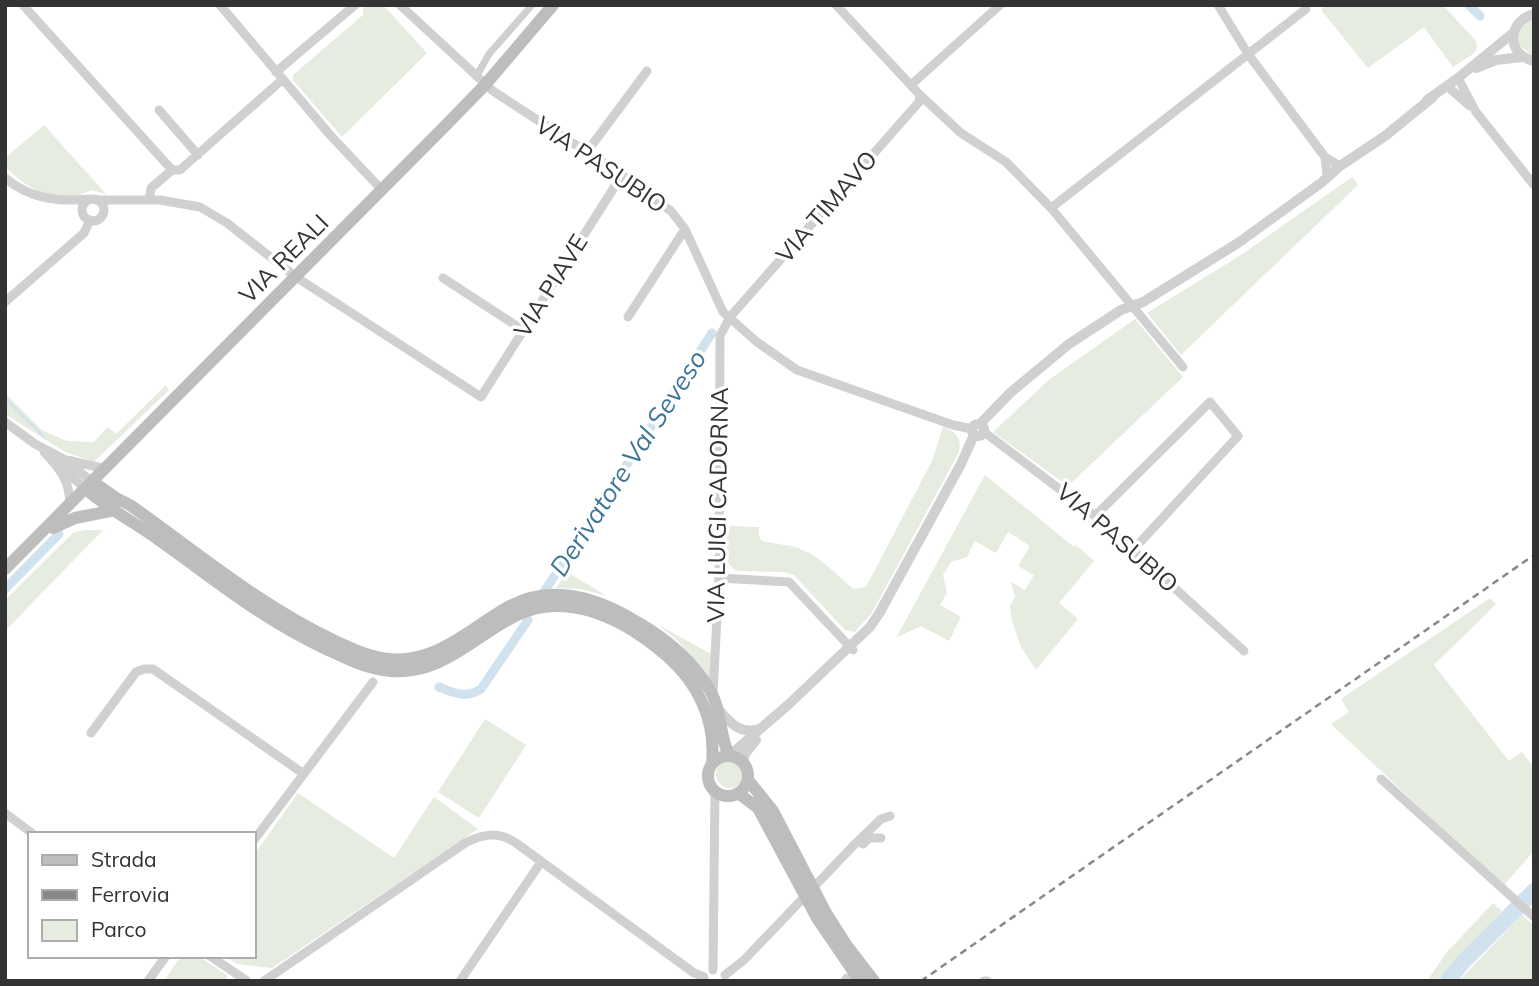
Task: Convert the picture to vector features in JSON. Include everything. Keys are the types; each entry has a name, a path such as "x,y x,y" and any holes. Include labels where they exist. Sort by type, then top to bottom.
{"main road":[{"name":"VIA REALI","path":"5,569 382,190 553,5"},
{"path":"90,486 115,510 281,627 372,668 403,671 429,667 455,655 517,615 558,605 585,608 599,613 656,646 680,668 707,709 713,755 709,780 715,790 724,795 738,793 748,798 762,814 809,892 874,981"},
{"path":"90,486 139,511 271,607 360,652 388,659 425,656 449,646 512,604 542,596 573,594 603,603 663,637 695,668 719,710 722,736 729,756"},
{"path":"37,537 63,522 115,510"},
{"path":"712,764 729,756 743,762 748,779 738,793"},
{"path":"748,779 773,811 828,937 850,980"}],"street":[{"path":"23,5 172,170"},
{"path":"220,5 331,136 382,190"},
{"path":"149,200 152,188 172,170 180,170 198,155 355,5"},
{"name":"VIA PASUBIO","path":"400,5 480,81 662,204 685,229 720,307 757,342 797,370 953,425 979,430 1095,516 1244,651"},
{"path":"480,81 489,54 532,5"},
{"path":"835,5 920,95 961,133 1006,162 1051,208 1183,367"},
{"path":"912,84 1000,5"},
{"path":"1218,5 1248,54 1325,157 1340,166"},
{"path":"1522,57 1514,47 1513,33 1517,23 1530,15 1533,5"},
{"path":"1051,208 1306,9"},
{"path":"743,762 746,754 765,731 852,648 870,627 979,430 1031,380 1072,347 1133,306 1140,298 1227,244 1318,179 1327,176 1348,157 1415,107 1433,97 1513,33"},
{"path":"1458,78 1496,60 1522,57 1534,61"},
{"path":"586,153 647,71"},
{"path":"1458,78 1476,112"},
{"path":"1447,86 1476,112 1534,185"},
{"name":"VIA TIMAVO","path":"730,317 919,102 920,95"},
{"path":"159,110 198,155"},
{"path":"1325,157 1327,176"},
{"name":"VIA PIAVE","path":"296,277 481,397 622,175"},
{"path":"5,177 19,187 42,197 61,200 149,200 200,206 227,223 296,277"},
{"path":"104,213 104,206 93,200 84,203 84,216 90,220 100,219 120,201"},
{"path":"5,302 85,233 90,220"},
{"path":"628,317 685,229"},
{"path":"443,278 523,330"},
{"name":"VIA LUIGI CADORNA","path":"713,696 719,578 720,336 730,317"},
{"path":"1095,516 1210,402 1238,436 1133,550"},
{"path":"5,422 62,458 106,469"},
{"path":"36,444 51,459 90,486"},
{"path":"62,458 90,486"},
{"path":"51,459 68,487 69,506"},
{"path":"719,578 789,582 852,648"},
{"path":"729,756 852,648"},
{"path":"91,733 136,672 144,668 153,669 304,774"},
{"path":"256,837 373,682"},
{"path":"719,710 736,728 749,731 760,729"},
{"path":"1381,779 1534,917"},
{"path":"264,981 477,837 493,834 509,838 704,979 713,970 715,790"},
{"path":"5,813 30,832"},
{"path":"713,970 719,970 726,978 822,877 881,819 890,816"},
{"path":"822,877 831,876 869,838 881,838"},
{"path":"460,981 541,862"},
{"path":"148,981 165,958"},
{"path":"213,958 247,981"}],"green space":[{"path":"367,5 383,5 427,53 342,137 293,80 293,75 363,15 363,9"},
{"path":"1324,5 1443,5 1476,41 1477,48 1473,54 1453,67 1424,27 1368,68 1321,10"},
{"path":"1534,18 1534,57 1519,45 1518,40 1520,29"},
{"path":"44,125 106,194 92,190 66,197 46,194 28,186 5,166 5,158"},
{"path":"1352,177 1358,185 1181,355 1147,313 1241,255"},
{"path":"1135,319 1183,377 1068,486 993,432 1050,379"},
{"path":"166,385 169,390 94,462 65,452 5,414 5,393 42,430 67,441 94,442 108,427 116,434"},
{"path":"943,427 958,437 958,454 871,614 855,632 845,630 794,575 784,572 736,571 725,561 726,526 759,527 762,541 804,551 820,560 854,589 866,587 932,461"},
{"path":"985,475 1094,561 1059,603 1078,619 1036,670 1021,647 1010,606 1015,597 1011,582 1025,590 1034,575 1018,566 1030,546 1008,532 996,553 975,541 967,557 951,562 943,575 947,593 940,605 961,617 949,641 921,626 896,638"},
{"path":"103,530 5,631 5,600 73,533"},
{"path":"567,572 607,596 581,589 556,588"},
{"path":"1490,598 1496,604 1434,665 1509,761 1522,752 1534,768 1534,851 1503,886 1331,724 1349,712 1341,699"},
{"path":"657,624 713,655 712,678 709,680 678,641"},
{"path":"485,719 526,745 479,818 438,792"},
{"path":"730,760 740,764 744,774 740,784 730,788 720,784 716,774 720,764"},
{"path":"298,793 394,858 434,797 478,829 272,968 237,964 228,958 256,958 256,852"},
{"path":"1493,903 1502,911 1437,981 1427,981 1447,952"},
{"path":"1522,914 1534,926 1534,981 1459,981"},
{"path":"180,958 201,958 227,975 227,981 164,981"}],"waterway":[{"path":"1469,5 1480,16"},
{"name":"Derivatore Val Seveso","path":"544,592 712,333"},
{"path":"5,398 44,437"},
{"name":"Derivatore Val Seveso","path":"5,589 59,534"},
{"name":"Derivatore Val Seveso","path":"439,687 465,694 481,689 528,620"},
{"path":"1448,981 1463,962 1534,891"}],"railway":[{"path":"921,981 1534,555"}]}
